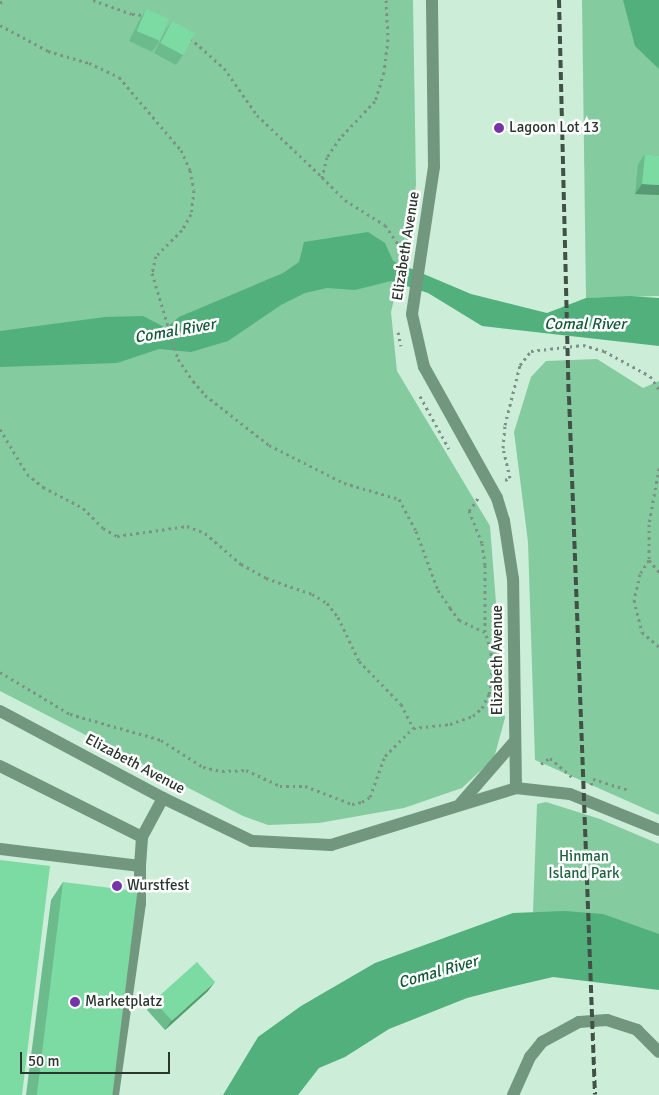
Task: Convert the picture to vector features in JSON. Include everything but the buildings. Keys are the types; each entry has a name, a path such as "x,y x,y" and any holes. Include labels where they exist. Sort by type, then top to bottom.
{"street":[{"name":"Elizabeth Avenue","path":"0,711 163,798 252,841 331,845 461,803 516,788 513,579 504,521 491,488 424,367 415,339 414,296 434,166 432,0"},
{"path":"461,803 514,742"},
{"path":"0,766 142,837"},
{"path":"516,788 570,794 659,830"},
{"path":"113,1095 140,904 142,837 163,798"},
{"path":"0,849 140,866"},
{"path":"513,1095 530,1057 542,1042 579,1022 607,1020 638,1030 659,1052"}],"path":[{"path":"0,3 4,0"},
{"path":"93,0 132,14 149,15"},
{"path":"322,177 327,157 340,138 374,101 384,72 388,39 386,0"},
{"path":"0,25 48,51 89,63 119,77 180,150 190,170 194,190 191,214 182,230 156,256 152,273 178,360 205,395 269,445 335,479 399,499 416,531 438,590 459,620 485,632"},
{"path":"186,36 224,68 257,115 345,200 385,225 400,248 403,270"},
{"path":"398,324 404,355"},
{"path":"0,672 70,714 161,740 203,767 222,771 246,770 280,786 312,787 352,804 370,797 385,756 413,728 450,724 473,716 482,708 492,681 491,650 485,632 487,604 482,543 469,511 478,498 491,488 510,478 503,448 505,425 520,365 531,352 583,346 604,351 650,376 659,390"},
{"path":"416,387 427,414 451,452"},
{"path":"0,429 27,474 43,487 82,508 103,528 117,536 187,526 205,533 241,564 266,578 312,594 327,603 338,617 358,661 401,704 413,728"},
{"path":"659,468 652,502 649,560 640,574 634,600 642,632 659,647"},
{"path":"473,489 478,498"},
{"path":"649,560 659,572"},
{"path":"541,764 550,758 578,781"},
{"path":"583,783 591,787 593,779 628,790"}],"green space":[{"path":"0,0 413,0 416,185 407,247 391,312 397,371 490,526 505,718 494,758 462,788 404,808 319,823 268,825 243,816 0,691"},
{"path":"582,0 635,0 659,58 659,296 586,298"},
{"path":"597,359 643,388 659,381 659,815 535,760 528,542 514,432 531,377 546,361"},
{"name":"Hinman Island Park","path":"546,802 600,819 659,844 659,934 533,912 537,804"}],"water":[{"path":"623,0 659,0 659,69 635,46"},
{"name":"Comal River","path":"368,232 385,243 393,261 471,294 547,313 586,298 630,296 659,298 659,346 482,326 428,293 391,281 355,290 327,288 305,293 281,305 228,341 191,352 159,349 117,363 0,367 0,331 105,317 143,316 166,328 179,317 283,273 299,262 304,242"},
{"name":"Comal River","path":"565,911 603,914 659,934 659,990 553,977 502,989 467,998 389,1029 345,1057 319,1068 298,1095 223,1095 258,1037 301,1006 375,963 513,913"}],"railway":[{"path":"559,0 569,397 595,1095"}],"place":[{"name":"Lagoon Lot 13","path":"499,128"},
{"name":"Wurstfest","path":"117,886"},
{"name":"Marketplatz","path":"75,1002"}]}
